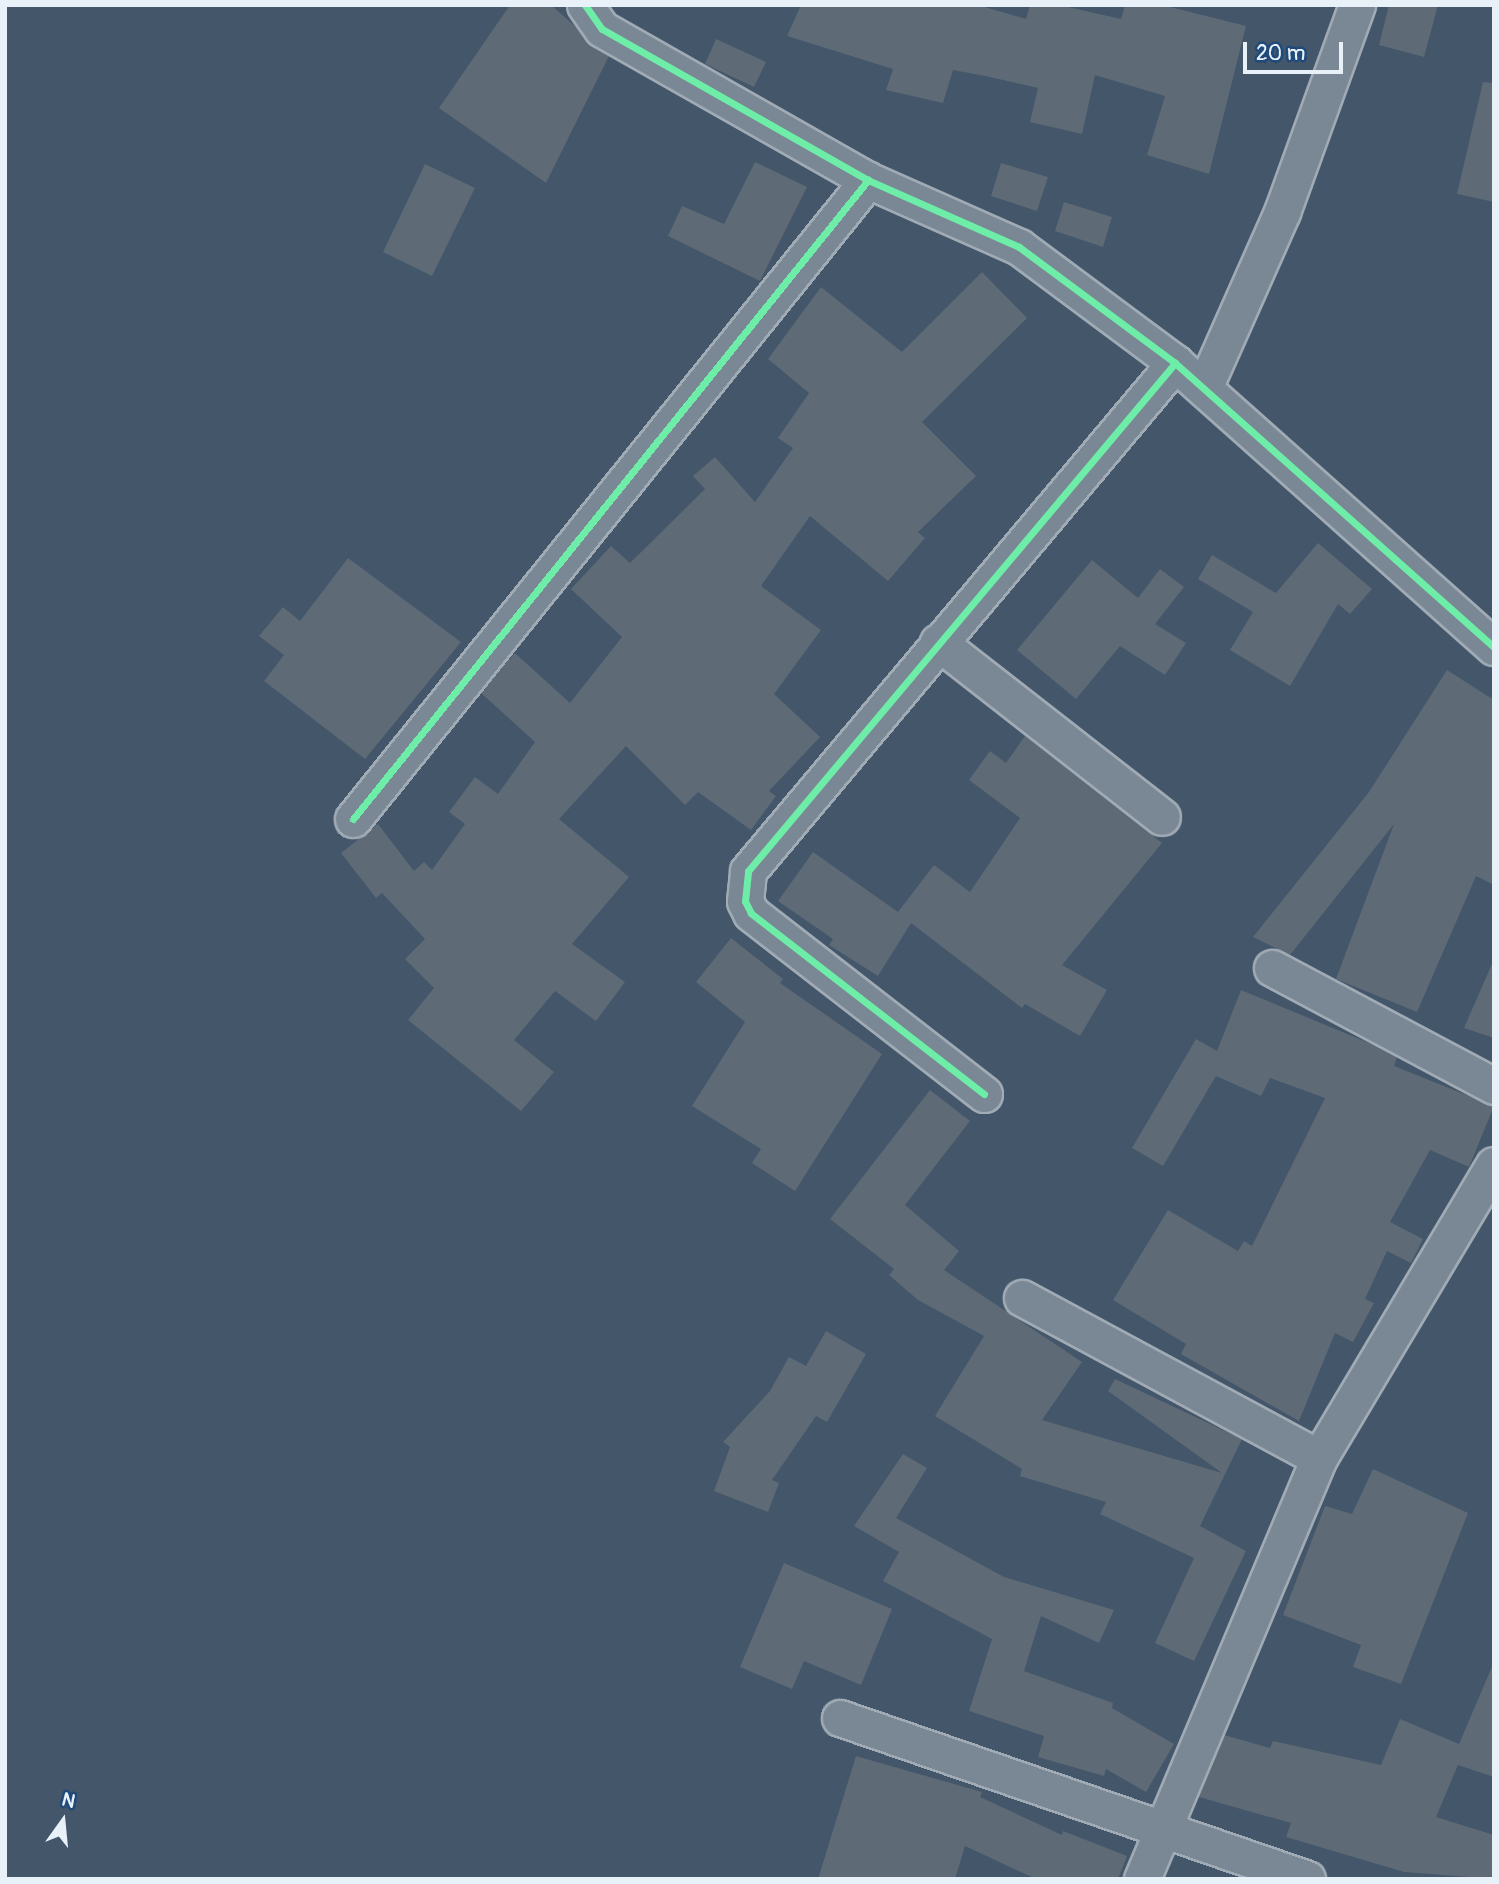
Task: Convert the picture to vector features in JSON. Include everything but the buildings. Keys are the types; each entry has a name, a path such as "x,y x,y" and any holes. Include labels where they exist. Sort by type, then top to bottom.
{"street":[{"path":"585,5 602,29 868,180 1019,247 1175,363 1494,647"},
{"path":"1204,388 1282,212 1357,5"},
{"path":"353,820 868,180"},
{"path":"984,1094 751,913 745,901 754,859 1175,363"},
{"path":"938,642 1162,817"},
{"path":"1272,968 1494,1086"},
{"path":"1142,1879 1319,1458 1494,1165"},
{"path":"1022,1298 1319,1458"},
{"path":"840,1718 1165,1826 1307,1879"}],"cycle path":[{"path":"585,5 602,29 868,180 1019,247 1175,363 1494,647"},
{"path":"353,819 868,180"},
{"path":"984,1094 751,913 745,901 748,871 1175,363"}]}
